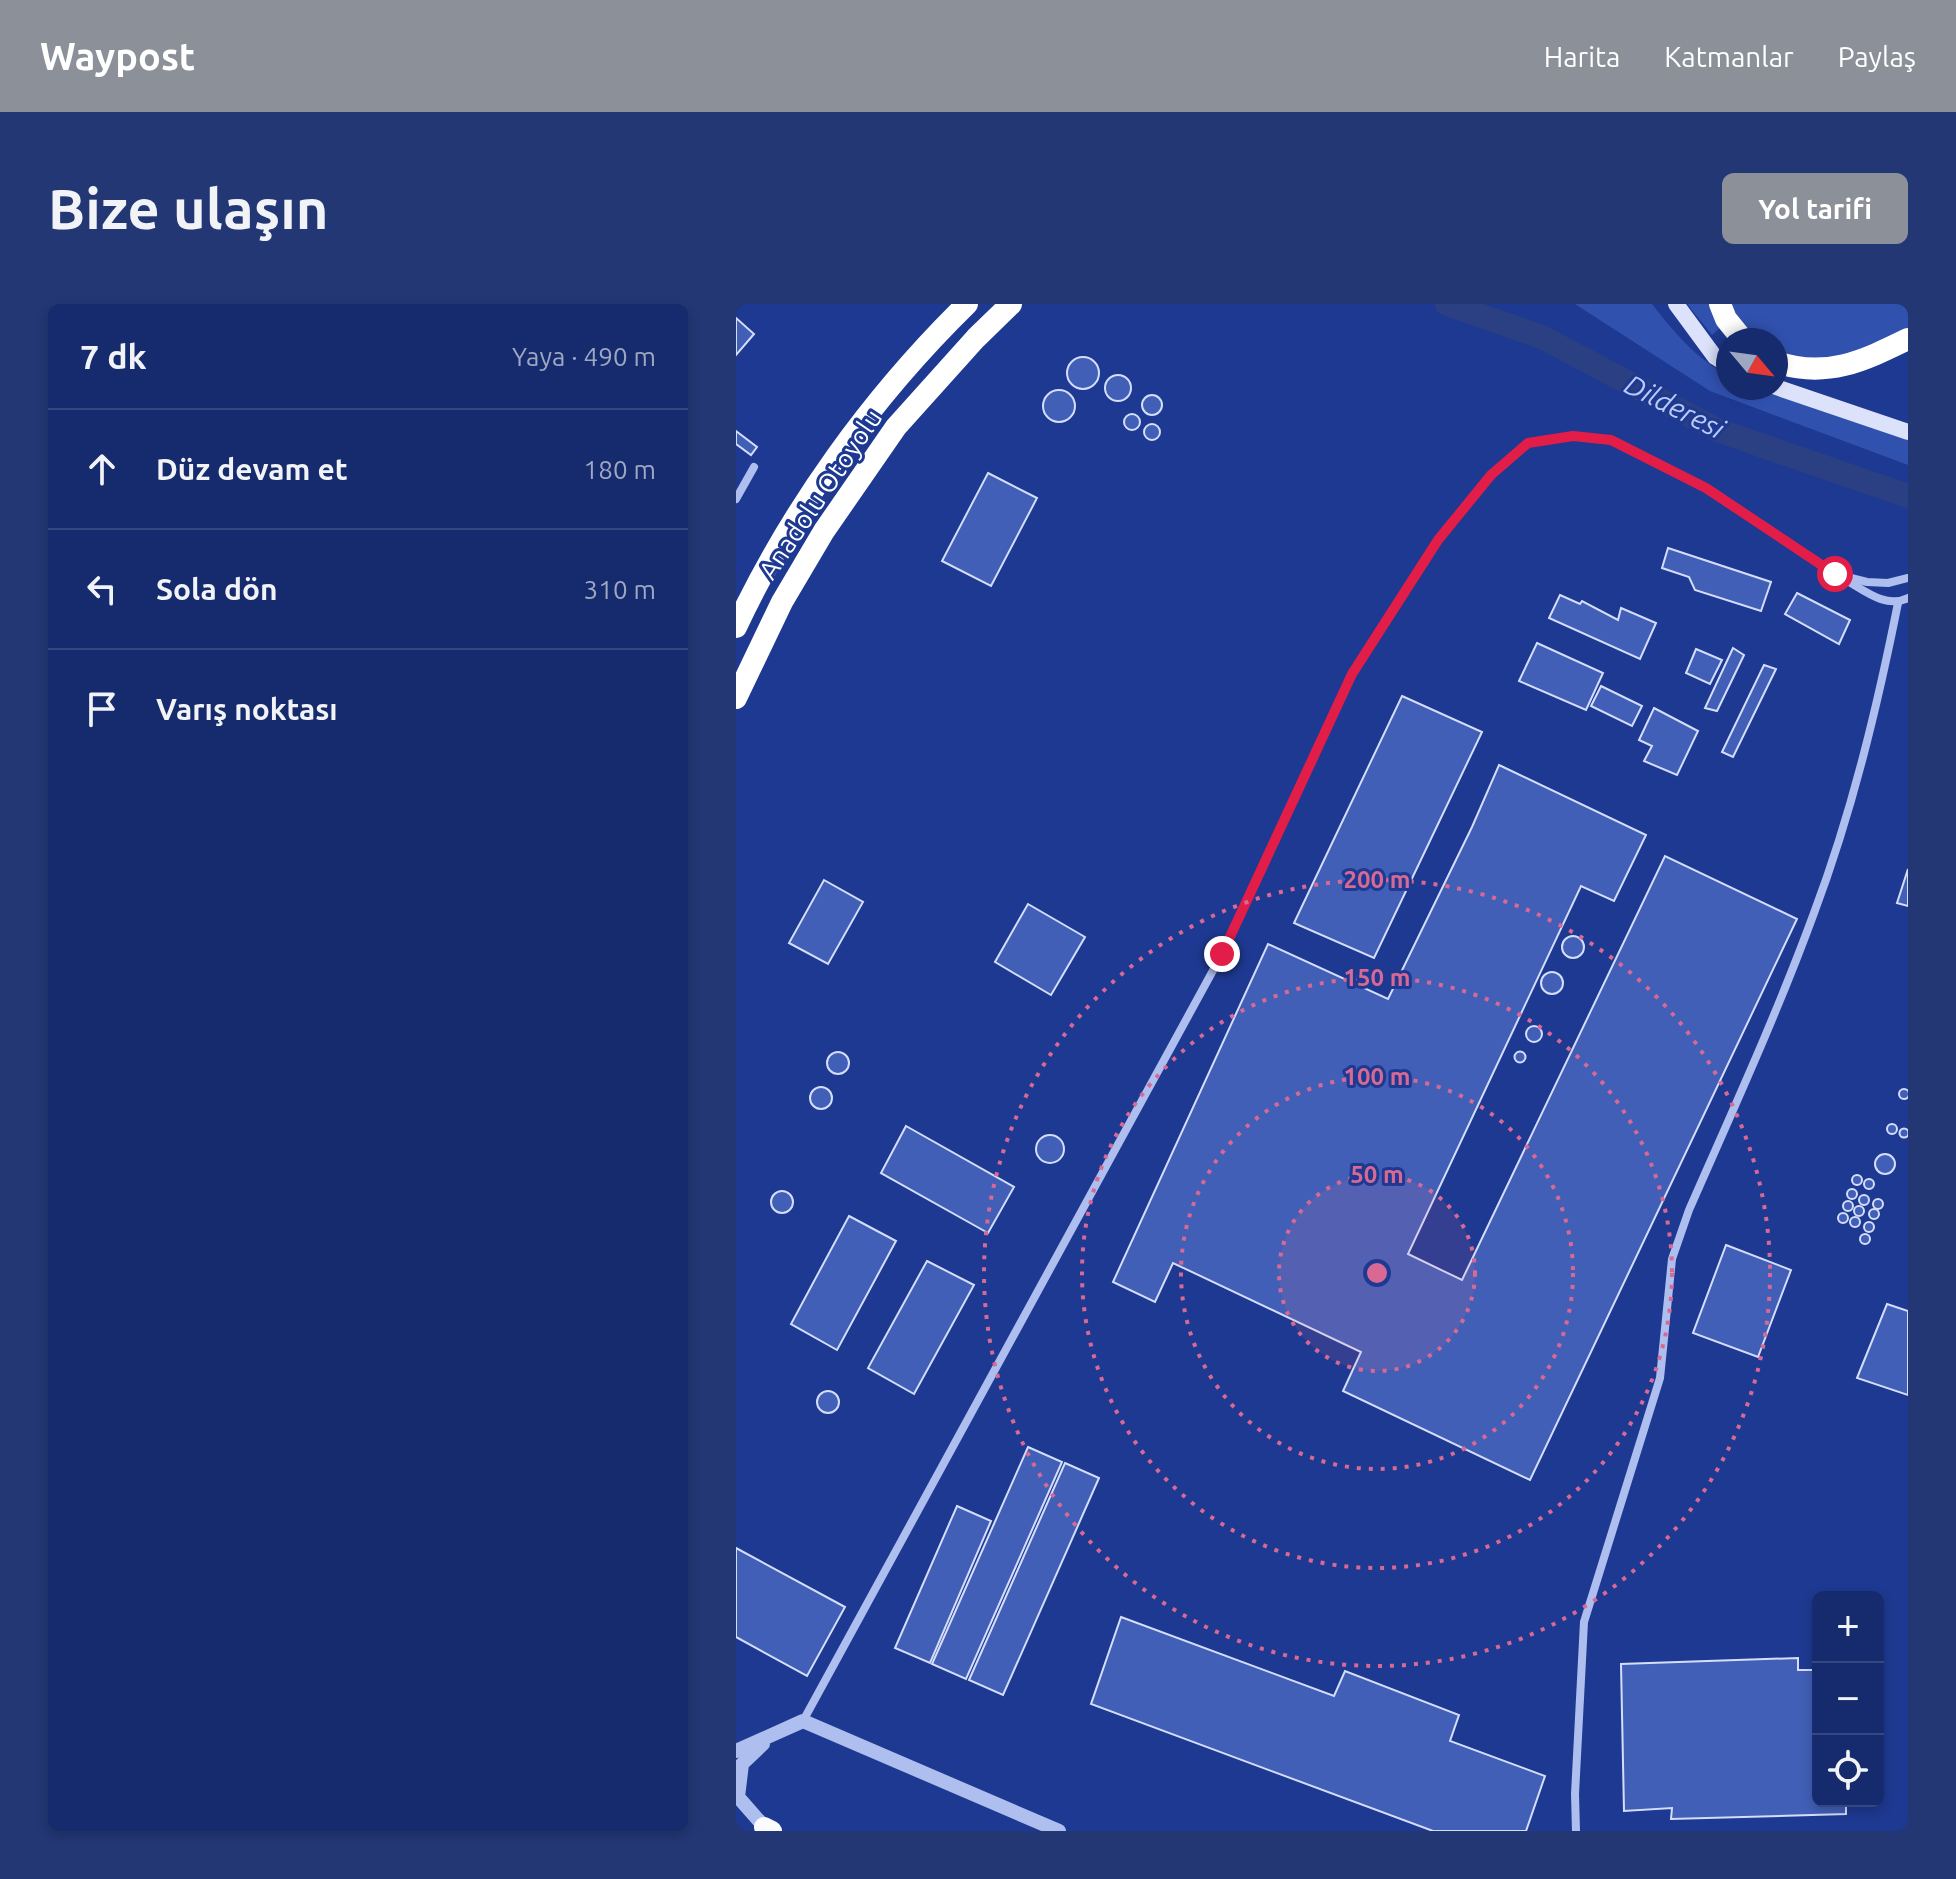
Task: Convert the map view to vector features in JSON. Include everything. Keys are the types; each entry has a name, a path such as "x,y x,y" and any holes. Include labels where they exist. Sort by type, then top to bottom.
{"highway":[{"name":"Anadolu Otoyolu","path":"736,627 785,536 847,442 941,330 967,304"},
{"name":"Anadolu Otoyolu","path":"736,698 782,602 824,531 896,427 1011,304"},
{"path":"1720,304 1733,328"},
{"path":"1788,366 1828,370 1869,358 1908,339"}],"main road":[{"path":"1676,304 1716,358"},
{"path":"1788,391 1908,432"}],"street":[{"path":"736,1751 803,1721 1222,954 1352,674 1438,540 1491,475 1528,443 1573,436 1611,440 1706,488 1835,574 1880,600 1898,603 1908,598"},
{"path":"736,499 754,467"},
{"path":"1835,574 1867,582 1888,583 1908,578"},
{"path":"1576,1831 1575,1794 1584,1622 1660,1378 1672,1259 1689,1210 1815,913 1855,790 1880,697 1898,603"},
{"path":"803,1721 1059,1831"},
{"path":"768,1830 738,1797 742,1764 756,1749 783,1730"},
{"path":"736,1810 768,1830"}],"shaded area":[{"path":"1575,304 1652,304 1677,335 1716,369 1716,393"},
{"path":"1687,304 1709,304 1721,327 1716,328 1712,335"},
{"path":"1727,304 1908,304 1908,331 1874,348 1806,362 1788,356 1788,328 1746,328"},
{"path":"1788,399 1908,440 1908,465 1734,400"}],"building":[{"path":"736,318 754,334 736,355"},
{"path":"1083,357 1095,361 1099,373 1095,385 1083,389 1071,385 1067,373 1071,361"},
{"path":"1118,375 1128,378 1131,388 1128,398 1118,401 1108,398 1105,388 1108,378"},
{"path":"1059,390 1071,394 1075,406 1071,418 1059,422 1047,418 1043,406 1047,394"},
{"path":"1148,395 1156,395 1162,405 1156,415 1148,415 1142,409 1142,401"},
{"path":"1132,414 1140,422 1132,430 1124,422"},
{"path":"1152,424 1160,432 1152,440 1144,432"},
{"path":"736,431 757,447 751,455 736,444"},
{"path":"988,473 1037,498 991,586 942,561"},
{"path":"1668,548 1771,582 1761,611 1695,590 1689,577 1662,568"},
{"path":"1797,593 1850,620 1839,644 1785,614"},
{"path":"1560,595 1580,604 1582,601 1618,620 1621,608 1656,623 1640,659 1549,618"},
{"path":"1537,643 1603,673 1586,710 1519,681"},
{"path":"1733,648 1744,655 1717,711 1705,708"},
{"path":"1696,649 1722,660 1710,684 1686,673"},
{"path":"1764,665 1776,669 1733,757 1722,752"},
{"path":"1601,686 1642,706 1632,726 1591,706"},
{"path":"1402,696 1482,732 1374,958 1294,923"},
{"path":"1654,708 1698,731 1677,775 1644,761 1652,746 1639,740"},
{"path":"1499,765 1646,835 1614,901 1581,886 1408,1254 1462,1280 1665,856 1797,919 1530,1480 1343,1391 1361,1352 1173,1263 1155,1302 1113,1282 1268,944 1388,999"},
{"path":"1908,869 1908,906 1897,903"},
{"path":"824,880 863,902 828,964 789,943"},
{"path":"1028,904 1085,937 1051,995 995,962"},
{"path":"1573,936 1581,939 1584,947 1581,955 1573,958 1565,955 1562,947 1565,939"},
{"path":"1552,972 1560,975 1563,983 1560,991 1552,994 1544,991 1541,983 1544,975"},
{"path":"1534,1026 1542,1034 1534,1042 1526,1034"},
{"path":"838,1052 846,1055 849,1063 846,1071 838,1074 830,1071 827,1063 830,1055"},
{"path":"1520,1052 1525,1057 1520,1062 1515,1057"},
{"path":"821,1087 829,1090 832,1098 829,1106 821,1109 813,1106 810,1098 813,1090"},
{"path":"1904,1089 1909,1094 1904,1099 1899,1094"},
{"path":"1892,1124 1897,1129 1892,1134 1887,1129"},
{"path":"906,1126 1014,1187 988,1233 881,1173"},
{"path":"1904,1129 1908,1133 1904,1137 1900,1133"},
{"path":"1050,1135 1060,1139 1064,1149 1060,1159 1050,1163 1040,1159 1036,1149 1040,1139"},
{"path":"1885,1154 1892,1157 1895,1164 1892,1171 1885,1174 1878,1171 1875,1164 1878,1157"},
{"path":"1857,1175 1862,1180 1857,1185 1852,1180"},
{"path":"1869,1179 1874,1184 1869,1189 1864,1184"},
{"path":"1852,1189 1857,1194 1852,1199 1847,1194"},
{"path":"782,1191 790,1194 793,1202 790,1210 782,1213 774,1210 771,1202 774,1194"},
{"path":"1864,1195 1869,1200 1864,1205 1859,1200"},
{"path":"1878,1199 1883,1204 1878,1209 1873,1204"},
{"path":"1848,1201 1853,1206 1848,1211 1843,1206"},
{"path":"1859,1206 1864,1211 1859,1216 1854,1211"},
{"path":"1874,1209 1879,1214 1874,1219 1869,1214"},
{"path":"1843,1213 1848,1218 1843,1223 1838,1218"},
{"path":"849,1216 896,1241 837,1350 791,1324"},
{"path":"1855,1217 1860,1222 1855,1227 1850,1222"},
{"path":"1869,1222 1874,1227 1869,1232 1864,1227"},
{"path":"1865,1234 1870,1239 1865,1244 1860,1239"},
{"path":"1726,1245 1791,1270 1758,1357 1693,1333"},
{"path":"927,1261 974,1285 914,1394 868,1368"},
{"path":"1887,1304 1908,1311 1908,1395 1857,1378"},
{"path":"828,1391 836,1394 839,1402 836,1410 828,1413 820,1410 817,1402 820,1394"},
{"path":"1028,1447 1062,1462 966,1679 932,1664"},
{"path":"1065,1463 1099,1478 1003,1695 969,1680"},
{"path":"957,1506 991,1521 930,1663 895,1648"},
{"path":"736,1548 845,1607 807,1676 736,1637"},
{"path":"1121,1617 1334,1696 1345,1671 1459,1715 1450,1741 1545,1776 1526,1831 1433,1831 1091,1704"},
{"path":"1798,1658 1798,1670 1812,1670 1812,1807 1846,1807 1846,1814 1671,1819 1672,1808 1624,1811 1621,1664"}],"waterway":[{"name":"Dilderesi","path":"1447,304 1542,337 1717,430 1908,496"}],"route":[{"path":"1222,954 1352,674 1438,540 1491,475 1528,443 1573,436 1611,440 1706,488 1835,574"}]}
